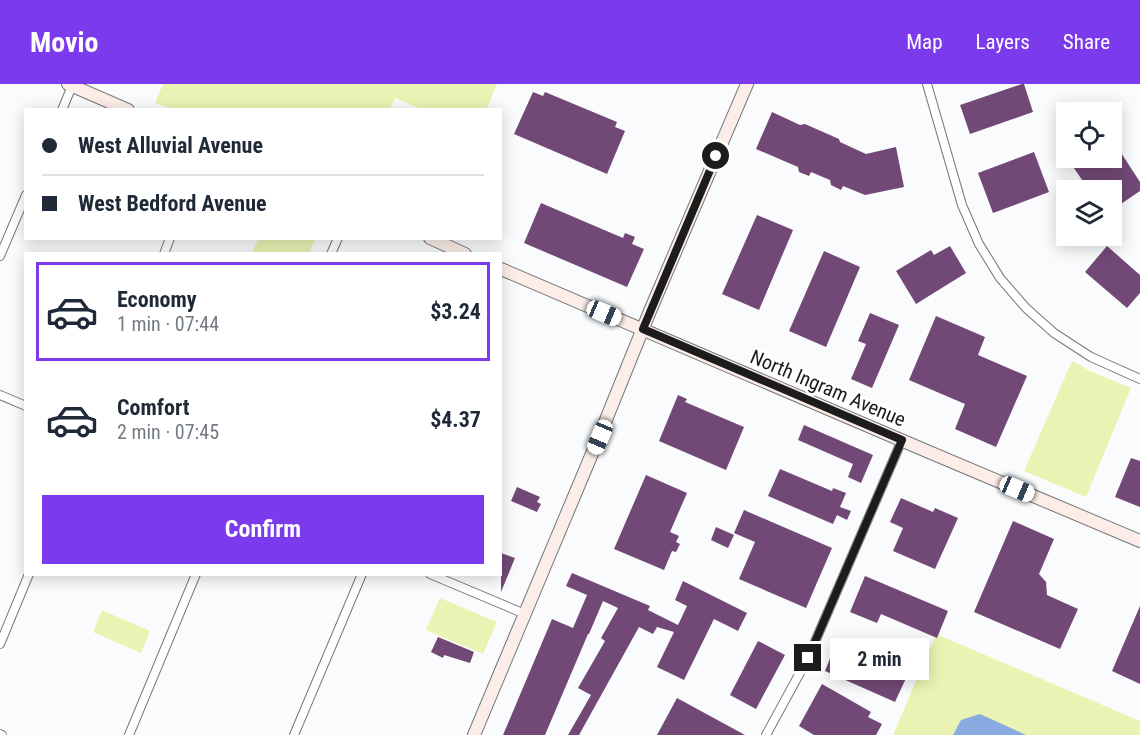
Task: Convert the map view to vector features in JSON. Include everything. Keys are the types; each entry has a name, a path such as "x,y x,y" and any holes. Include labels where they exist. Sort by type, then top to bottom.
{"street":[{"path":"474,735 747,84"},
{"path":"927,84 962,205 979,244 1000,278 1026,308 1054,333 1091,357 1140,379"},
{"path":"63,108 70,85 123,108"},
{"path":"0,256 24,200"},
{"path":"434,240 461,252"},
{"name":"North Ingram Avenue","path":"502,269 1140,541"},
{"path":"0,395 24,405"},
{"path":"766,735 801,673 902,440"},
{"path":"0,644 28,576"},
{"path":"129,735 195,576"},
{"path":"294,735 361,576"},
{"path":"435,576 525,614"}],"green space":[{"path":"163,84 497,84 487,108 419,108 395,98 390,108 169,108 155,103"},
{"path":"257,240 315,240 309,252 252,252"},
{"path":"1072,361 1131,388 1086,497 1024,471"},
{"path":"440,598 497,622 483,654 426,630"},
{"path":"102,610 150,631 141,653 93,632"},
{"path":"936,634 1140,721 1140,735 893,735"}],"water":[{"path":"980,714 1026,735 953,735 961,720"}],"building":[{"path":"1024,84 1033,112 970,134 960,105"},
{"path":"533,92 543,96 545,92 617,122 615,127 625,131 607,174 514,134"},
{"path":"772,112 839,139 840,142 866,154 896,147 904,187 865,195 843,186 841,190 831,185 830,180 811,172 809,176 799,172 798,167 756,149"},
{"path":"1034,152 1049,192 993,213 978,173"},
{"path":"1122,154 1140,182 1140,191 1122,203 1122,180 1082,180 1074,168 1122,168"},
{"path":"541,203 623,238 625,233 635,237 632,244 644,249 627,287 524,243"},
{"path":"757,215 793,230 759,310 722,294"},
{"path":"950,246 966,273 916,304 896,271 931,250 934,255"},
{"path":"1107,246 1140,275 1140,293 1127,308 1085,272"},
{"path":"824,251 860,267 826,347 789,331"},
{"path":"870,313 899,325 872,388 851,379 866,344 858,341"},
{"path":"936,316 985,337 978,355 1027,376 996,447 955,429 965,404 909,380"},
{"path":"678,395 687,399 685,402 744,427 726,470 659,441"},
{"path":"804,425 873,455 861,483 848,477 853,464 798,440"},
{"path":"1131,458 1140,461 1140,507 1115,497"},
{"path":"780,469 832,491 833,488 846,493 840,507 851,511 847,520 837,515 833,524 768,496"},
{"path":"646,475 687,493 670,532 679,536 676,542 680,544 676,552 672,551 664,570 614,549"},
{"path":"517,487 540,497 537,502 541,504 537,512 511,501"},
{"path":"901,498 933,512 935,508 958,518 935,569 893,551 903,528 890,522"},
{"path":"744,510 832,548 806,608 739,579 755,542 734,533"},
{"path":"1013,521 1054,539 1039,574 1046,582 1047,595 1078,609 1060,649 974,612"},
{"path":"716,527 734,535 728,548 711,540"},
{"path":"502,553 515,558 501,592 502,576"},
{"path":"572,573 650,606 648,610 678,625 687,606 675,600 683,581 747,613 738,631 714,619 684,680 657,667 674,632 657,627 653,634 639,627 579,735 568,735 591,695 578,688 605,641 601,638 618,608 603,601 545,735 503,735 552,619 573,628 587,595 566,586"},
{"path":"865,576 948,611 937,638 881,614 877,623 850,612"},
{"path":"1140,606 1140,684 1112,671"},
{"path":"438,637 474,652 470,663 444,655 443,658 431,652"},
{"path":"758,641 785,655 756,709 730,695"},
{"path":"833,651 848,658 851,651 907,676 895,702 825,671"},
{"path":"822,684 871,712 868,717 882,724 876,735 814,735 799,726"},
{"path":"677,698 745,735 657,735"}],"route":[{"path":"716,156 643,329 902,440 808,658"}]}
